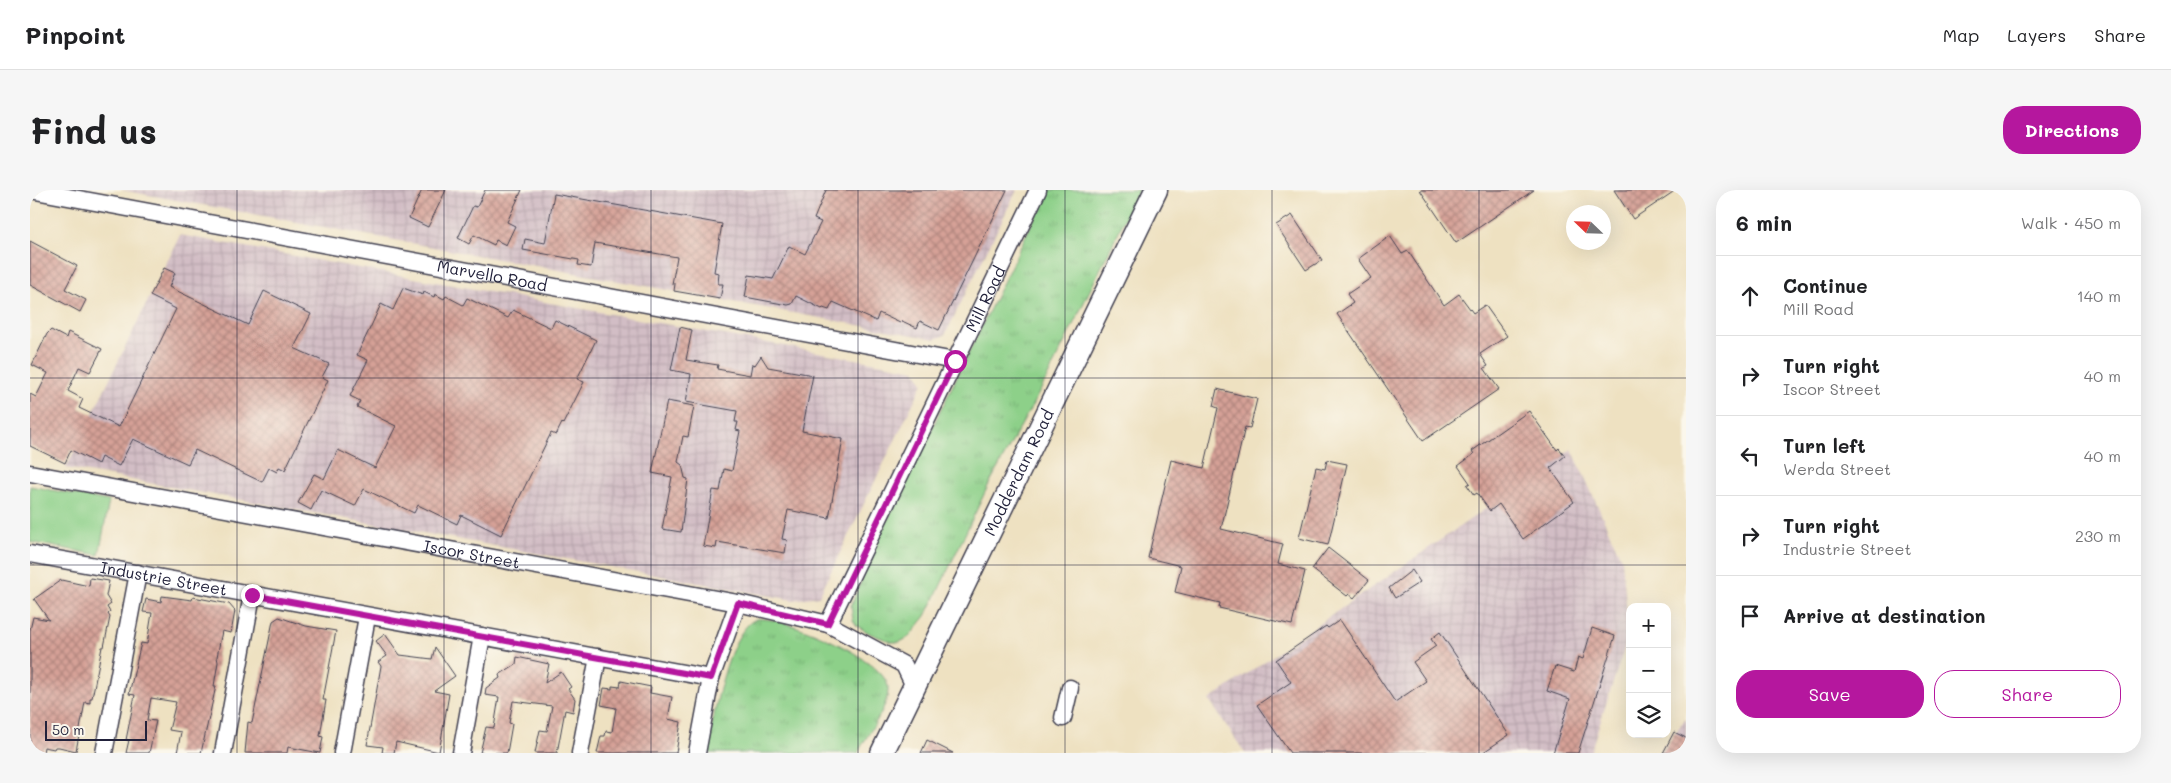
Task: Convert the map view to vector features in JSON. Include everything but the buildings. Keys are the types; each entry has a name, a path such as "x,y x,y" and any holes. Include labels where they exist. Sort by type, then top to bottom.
{"street":[{"name":"Marvello Road","path":"30,190 955,361"},
{"name":"Mill Road","path":"828,624 1038,190"},
{"name":"Modderdam Road","path":"882,753 1156,190"},
{"name":"Iscor Street","path":"30,473 738,603 828,624 904,665"},
{"name":"Industrie Street","path":"30,554 367,617 711,678"},
{"path":"104,753 138,573"},
{"path":"223,753 252,595"},
{"path":"697,753 711,678 738,603"},
{"path":"342,753 367,617"},
{"path":"461,753 482,636"},
{"path":"580,753 598,657"},
{"path":"914,686 904,665 927,659"},
{"path":"1063,718 1070,688"}],"shaded area":[{"path":"121,190 1017,190 945,335 935,339"},
{"path":"180,235 915,370 923,383 819,596 793,600 66,468"},
{"path":"1572,449 1622,560 1626,603 1626,643 1590,753 1245,753 1209,700"},
{"path":"1686,719 1686,753 1661,753 1682,723"}],"green space":[{"path":"1048,190 1139,190 1046,380 988,486 926,616 909,637 900,642 892,642 871,634 857,626 853,620 851,606 862,579 859,578"},
{"path":"30,486 109,501 99,555 30,542"},
{"path":"756,619 788,624 832,641 871,664 883,677 888,688 885,704 858,753 707,753 717,700 729,659 746,627"}],"route":[{"path":"252,595 711,678 738,603 828,624 955,361"}]}
